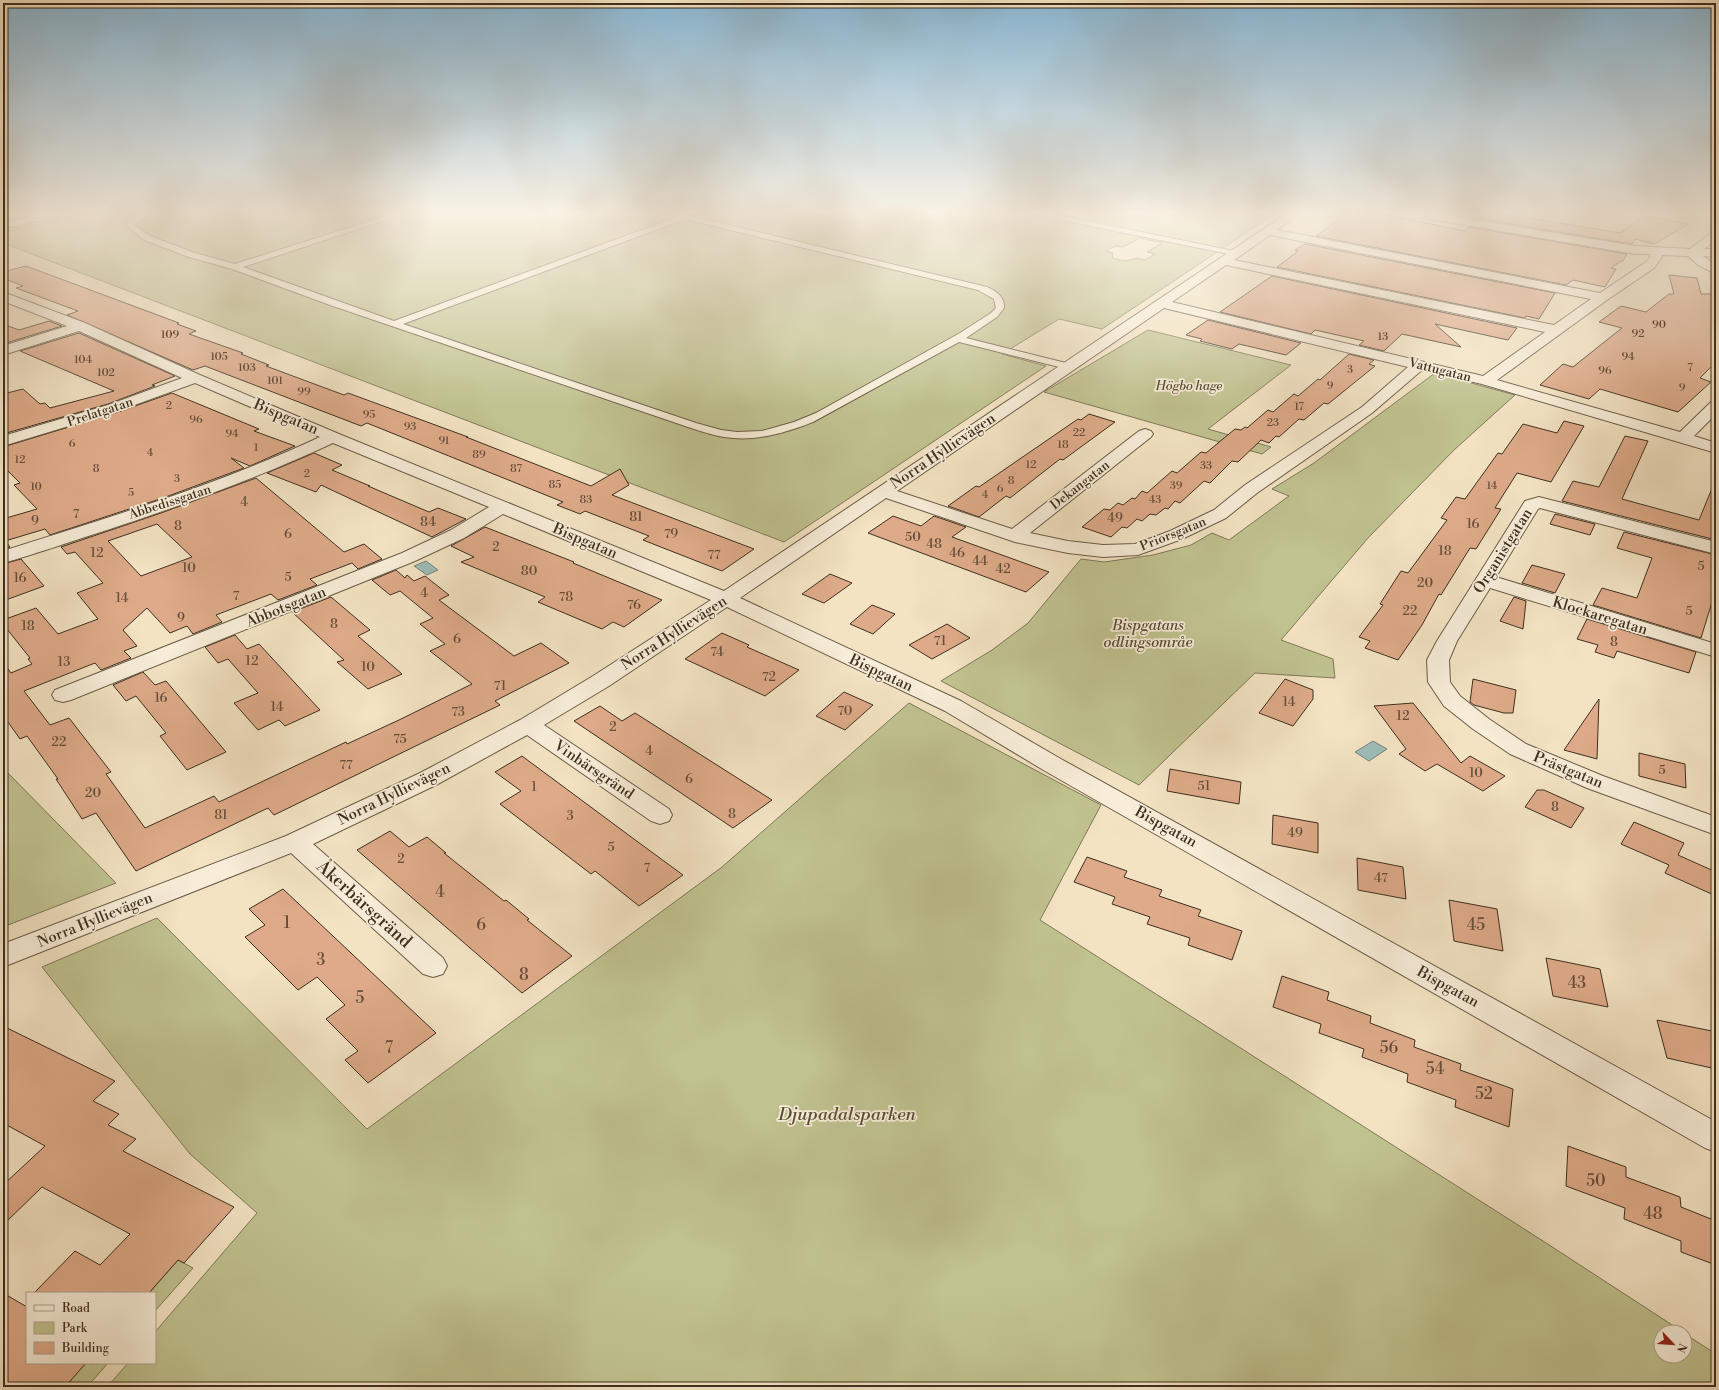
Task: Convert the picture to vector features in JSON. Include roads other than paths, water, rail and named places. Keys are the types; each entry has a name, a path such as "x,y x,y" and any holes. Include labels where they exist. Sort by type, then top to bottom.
{"street":[{"name":"Norra Hyllievägen","path":"3,956 295,842 428,779 528,725 601,681 726,599 1196,279"},
{"path":"1326,279 1556,330"},
{"path":"1510,279 1602,297"},
{"path":"1486,381 1629,279"},
{"name":"Bispgatan","path":"3,296 80,326 195,378 333,437 726,599 953,706 1053,765 1716,1138"},
{"name":"Vattugatan","path":"1160,303 1486,381 1716,448"},
{"path":"3,351 80,326"},
{"name":"Priorsgatan","path":"884,492 1015,536 1068,547 1103,551 1138,549 1176,535 1220,514 1251,489 1367,410 1419,365"},
{"name":"Prelatgatan","path":"3,440 113,408 195,378"},
{"path":"1683,438 1716,405"},
{"name":"Dekangatan","path":"1015,536 1145,434"},
{"name":"Abbedissgatan","path":"3,557 200,493 262,470 333,437"},
{"name":"Organistgatan","path":"1439,682 1438,660 1446,641 1531,504 1538,502 1555,504 1716,548"},
{"name":"Abbotsgatan","path":"63,696 325,591 437,544 480,522 502,506"},
{"name":"Klockaregatan","path":"1484,580 1716,651"},
{"name":"Prästgatan","path":"1439,682 1452,701 1481,724 1518,749 1595,782 1716,826"},
{"name":"Vinbärsgränd","path":"528,725 660,815"},
{"name":"Åkerbärsgränd","path":"295,842 433,966"}],"lane":[{"path":"267,279 333,303 396,323 684,423 725,434 752,434 778,431 798,425 820,415 958,339 994,316 1000,310 1000,304 992,293 981,288 943,279"},
{"path":"396,323 516,279"},
{"path":"958,339 1067,366"}],"water":[{"path":"426,561 438,570 427,575 414,566"},
{"path":"1373,741 1387,749 1369,761 1355,752"}],"park label":[{"name":"Högbo hage","path":"1189,386"},
{"name":"Bispgatans odlingsområe","path":"1148,634"},
{"name":"Djupadalsparken","path":"847,1114"}]}
